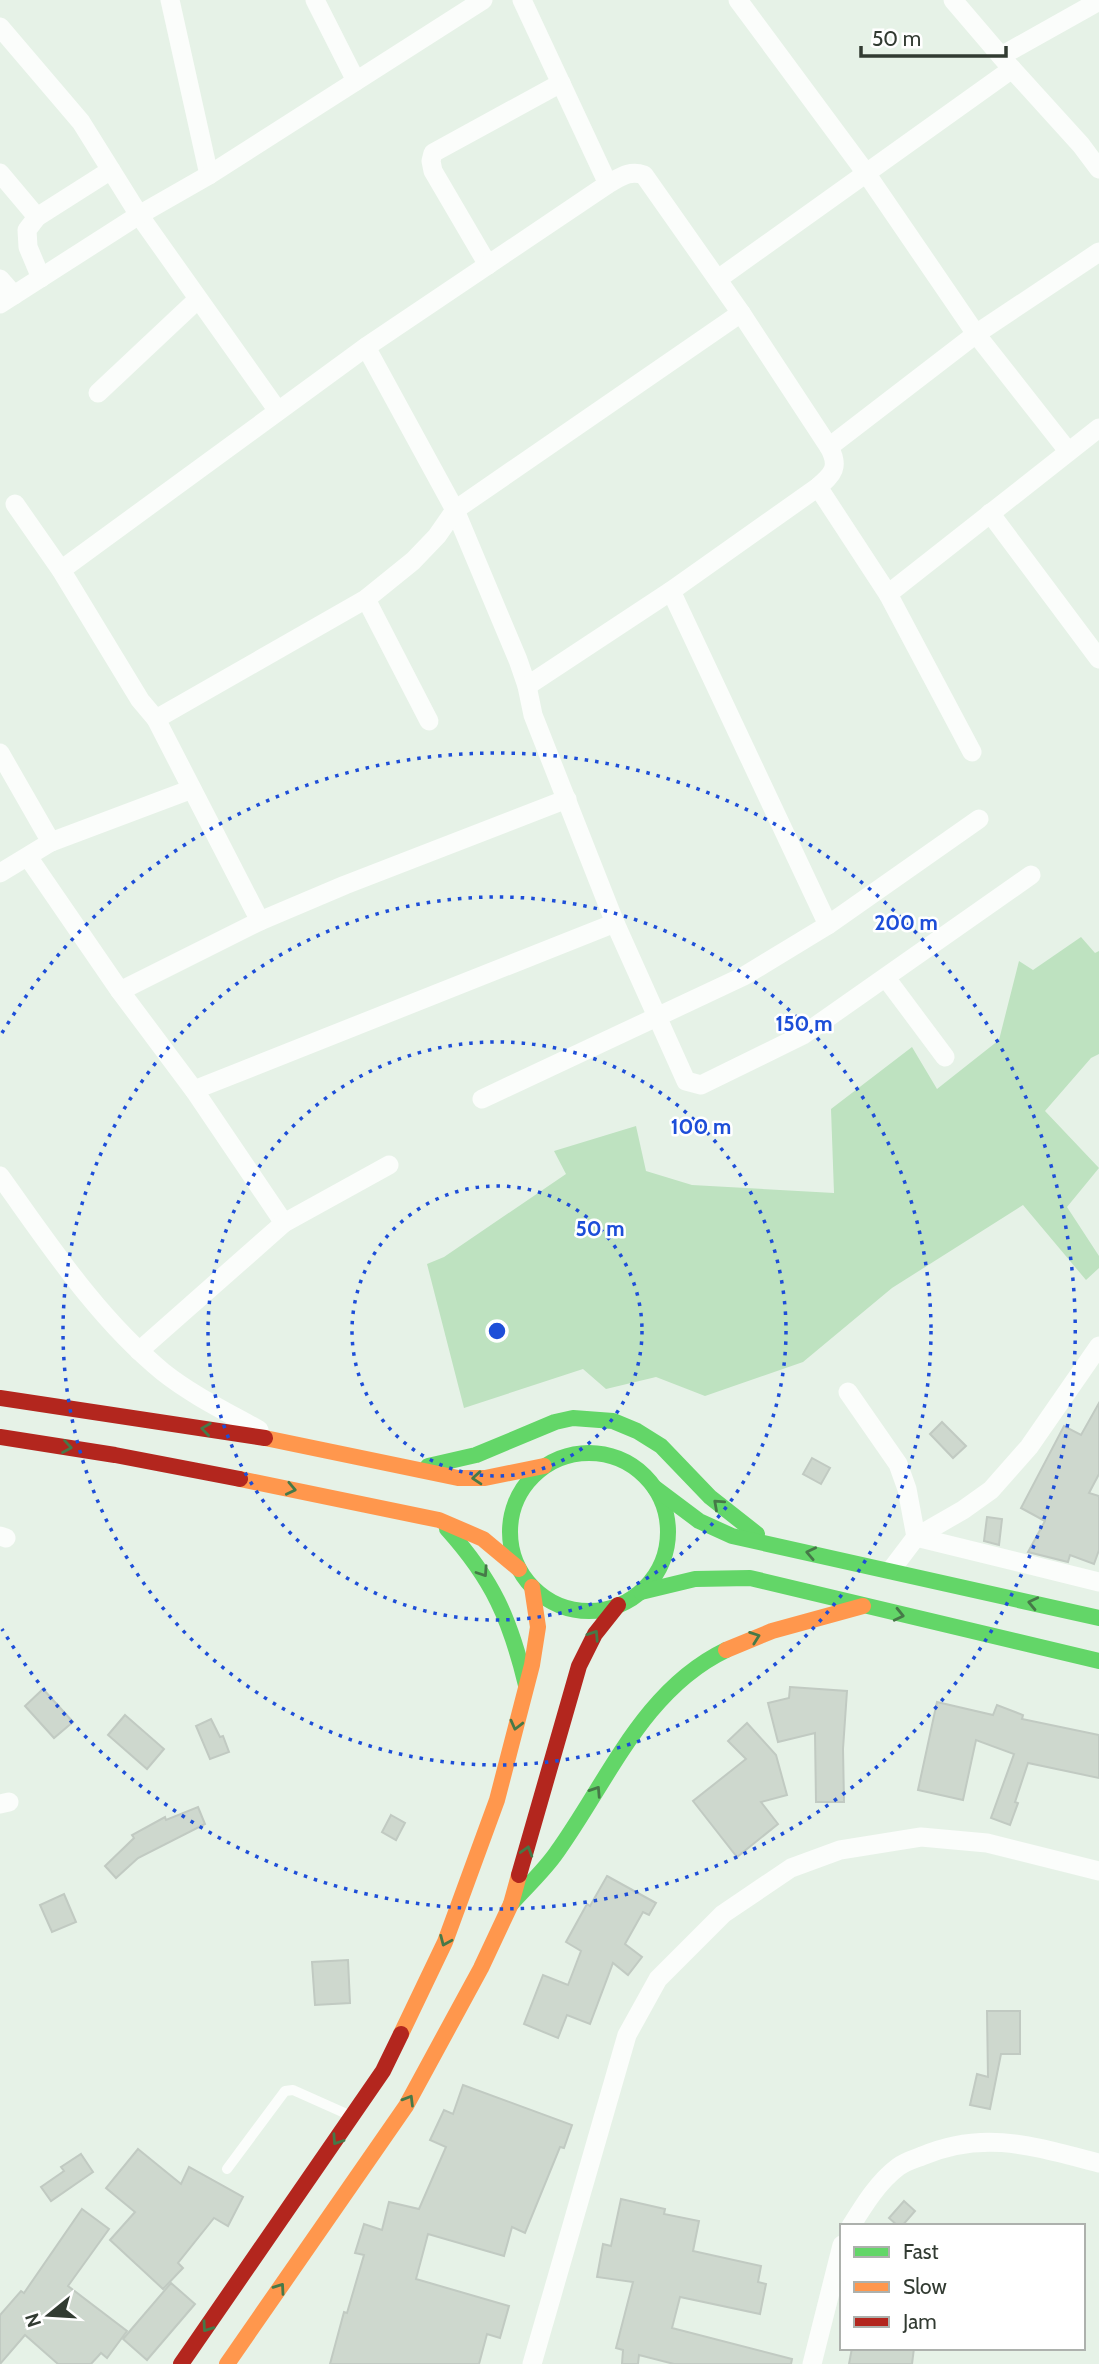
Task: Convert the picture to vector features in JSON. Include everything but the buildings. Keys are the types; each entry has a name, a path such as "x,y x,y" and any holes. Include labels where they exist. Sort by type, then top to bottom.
{"main road":[{"path":"0,1398 275,1439 472,1479 544,1466 583,1452 603,1454 640,1471 679,1508 715,1530 1099,1618"},
{"path":"419,1468 476,1455 564,1420 589,1418 613,1421 650,1437 710,1497 772,1545"},
{"path":"0,1437 115,1455 439,1520 483,1539 519,1569 532,1587 544,1597 572,1609 604,1610 641,1592 696,1577 722,1576 775,1584 1099,1661"},
{"path":"519,1569 512,1547 510,1524 516,1502 528,1482 544,1466"},
{"path":"641,1592 659,1569 667,1542 666,1513 654,1487"},
{"path":"439,1520 464,1547 498,1595 512,1626 526,1685"},
{"path":"181,2364 383,2071 445,1942 497,1800 526,1685 538,1628 532,1587"},
{"path":"227,2364 406,2106 442,2043 511,1904 579,1666 594,1634 618,1605"},
{"path":"511,1904 556,1854 660,1697 688,1671 710,1657 748,1640 863,1606"}],"street":[{"path":"170,0 209,175"},
{"path":"315,0 356,81"},
{"path":"522,0 608,184"},
{"path":"738,0 866,173 976,334 1068,451"},
{"path":"953,0 1099,169"},
{"path":"718,279 866,173 1006,62 1099,1"},
{"path":"0,279 7,299 139,215 209,175 477,2"},
{"path":"0,27 81,122 139,215 278,411"},
{"path":"488,265 433,170 433,153 561,83"},
{"path":"41,278 28,247 27,230 37,217 111,170"},
{"path":"0,173 37,217"},
{"path":"61,570 366,346 608,184 627,173 644,174 718,279 829,447 833,455 834,470 818,487 671,591 527,686"},
{"path":"829,447 976,334 1099,252"},
{"path":"98,393 197,300"},
{"path":"156,719 366,599 413,561 437,536 455,510 741,313"},
{"path":"366,346 455,510 527,686 533,715 615,923 686,1081 701,1085 803,1035 1031,875"},
{"path":"888,594 1099,428"},
{"path":"818,487 888,594 972,752"},
{"path":"15,504 61,570 140,700 156,719 260,922"},
{"path":"990,513 1099,659"},
{"path":"671,591 828,925"},
{"path":"366,599 429,721"},
{"path":"0,753 51,842"},
{"path":"0,873 51,842 192,789"},
{"path":"120,991 260,922 345,885 567,799"},
{"path":"482,1099 744,976 828,925 979,819"},
{"path":"28,856 120,991 194,1090 284,1223"},
{"path":"194,1090 615,923"},
{"path":"886,978 945,1057"},
{"path":"139,1351 284,1223 389,1165"},
{"path":"0,1175 80,1286 139,1351 165,1374 202,1398 275,1439"},
{"path":"891,1570 916,1536 963,1510 991,1490 1029,1447 1099,1346"},
{"path":"848,1392 898,1464 907,1489 916,1536"},
{"path":"916,1536 1099,1582"},
{"path":"532,2364 627,2035 658,1979 723,1914 791,1868 840,1850 921,1837 987,1843 1099,1871"},
{"path":"853,2224 874,2191 899,2166 931,2152 967,2142 1034,2146 1099,2164"},
{"path":"812,2364 840,2253"}],"lane":[{"path":"227,2169 285,2091 293,2090 353,2116"}],"green space":[{"path":"1081,937 1095,953 1099,951 1099,1054 1091,1058 1045,1111 1099,1168 1067,1207 1099,1256 1099,1268 1086,1280 1023,1205 892,1288 803,1362 705,1396 656,1377 606,1389 583,1369 464,1408 427,1264 444,1257 566,1174 554,1151 636,1126 646,1171 692,1185 834,1193 831,1109 912,1047 937,1089 999,1040 1019,961 1033,970"}],"traffic: fast":[{"path":"428,1466 476,1455 555,1422 573,1418 613,1421 637,1431 661,1446 710,1497 757,1534"},
{"path":"589,1453 619,1459 645,1476 662,1502 668,1532 662,1562 645,1588 619,1605 589,1611 559,1605 533,1588 516,1562 510,1532 516,1502 533,1476 559,1459 589,1453"},
{"path":"655,1488 699,1521 732,1536 1099,1618"},
{"path":"447,1529 476,1566 498,1601 526,1685"},
{"path":"641,1592 695,1579 750,1578 1099,1661"},
{"path":"511,1904 557,1852 629,1739 650,1713 672,1688 697,1667 726,1650"}],"traffic: slow":[{"path":"265,1438 458,1478 485,1478 544,1466"},
{"path":"240,1479 439,1520 483,1539 519,1569"},
{"path":"401,2034 445,1942 497,1800 532,1665 538,1627 532,1587"},
{"path":"726,1650 772,1631 863,1606"},
{"path":"227,2364 406,2106 481,1968 511,1904 519,1875"}],"traffic: jam":[{"path":"0,1398 265,1438"},
{"path":"0,1437 240,1479"},
{"path":"519,1875 579,1666 595,1634 618,1605"},
{"path":"181,2364 383,2071 401,2034"}]}
